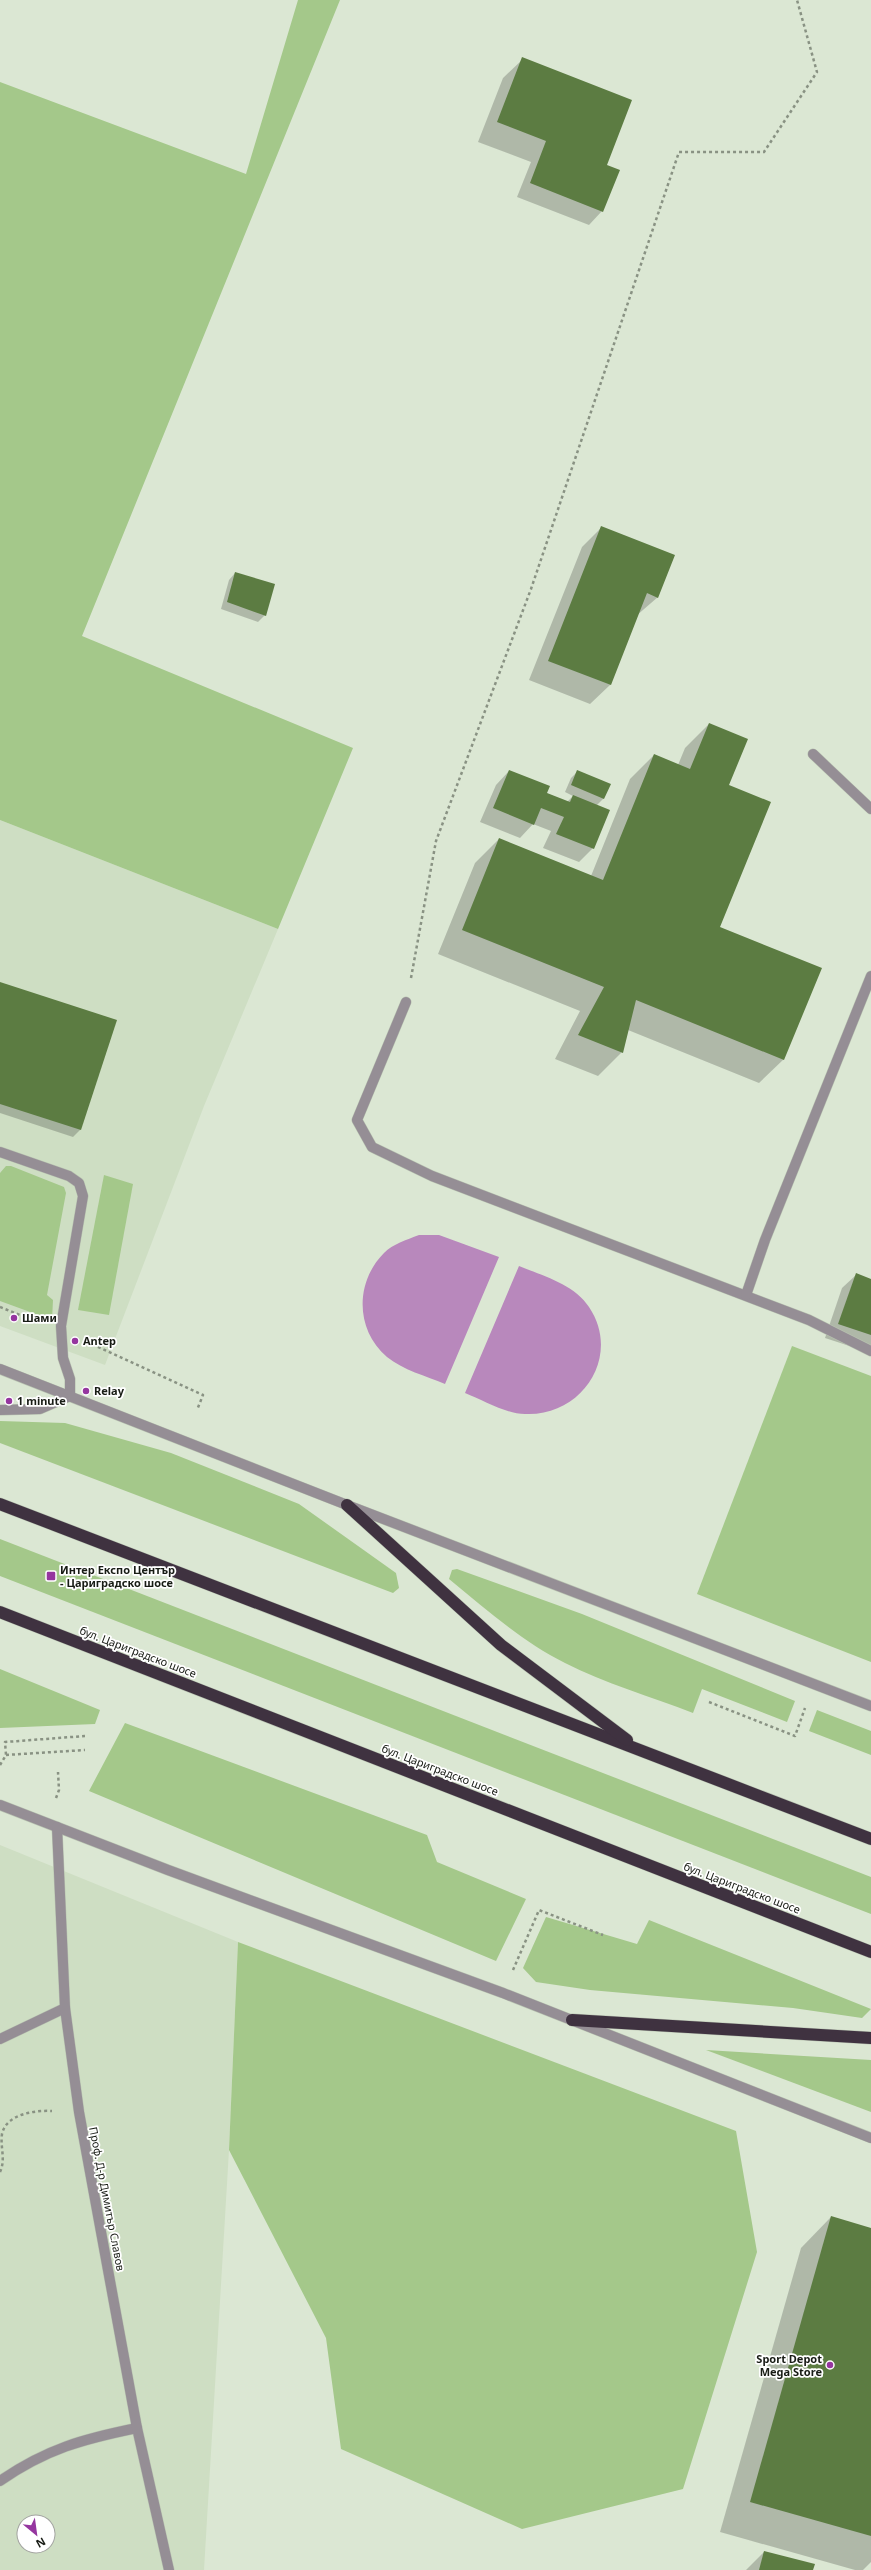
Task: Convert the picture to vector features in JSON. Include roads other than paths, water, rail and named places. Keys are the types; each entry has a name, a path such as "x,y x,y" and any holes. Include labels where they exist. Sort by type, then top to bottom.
{"highway":[{"path":"0,1504 871,1839"},
{"path":"347,1505 501,1645 639,1749"},
{"name":"бул. Цариградско шосе","path":"0,1612 871,1952"},
{"path":"572,2020 871,2038"}],"street":[{"path":"813,754 871,809"},
{"path":"746,1295 765,1240 871,976"},
{"path":"406,1002 357,1120 372,1147 432,1176 809,1320 871,1351"},
{"path":"0,1152 69,1176 79,1183 84,1196 61,1326 63,1358 70,1379 70,1396"},
{"path":"0,1369 347,1505 871,1706"},
{"path":"0,1410 40,1409 70,1396"},
{"path":"0,1805 503,1993 871,2138"},
{"name":"Проф. Д-р Димитър Славов","path":"57,1827 64,2008 79,2112 138,2428 169,2570"},
{"path":"0,2039 64,2008"},
{"path":"0,2481 27,2462 74,2442 138,2428"}],"place":[{"name":"Шами","path":"14,1318"},
{"name":"Antep","path":"75,1341"},
{"name":"Relay","path":"86,1391"},
{"name":"1 minute","path":"9,1401"},
{"name":"Интер Експо Център - Цариградско шосе","path":"51,1576"},
{"name":"Sport Depot Mega Store","path":"830,2365"}]}
